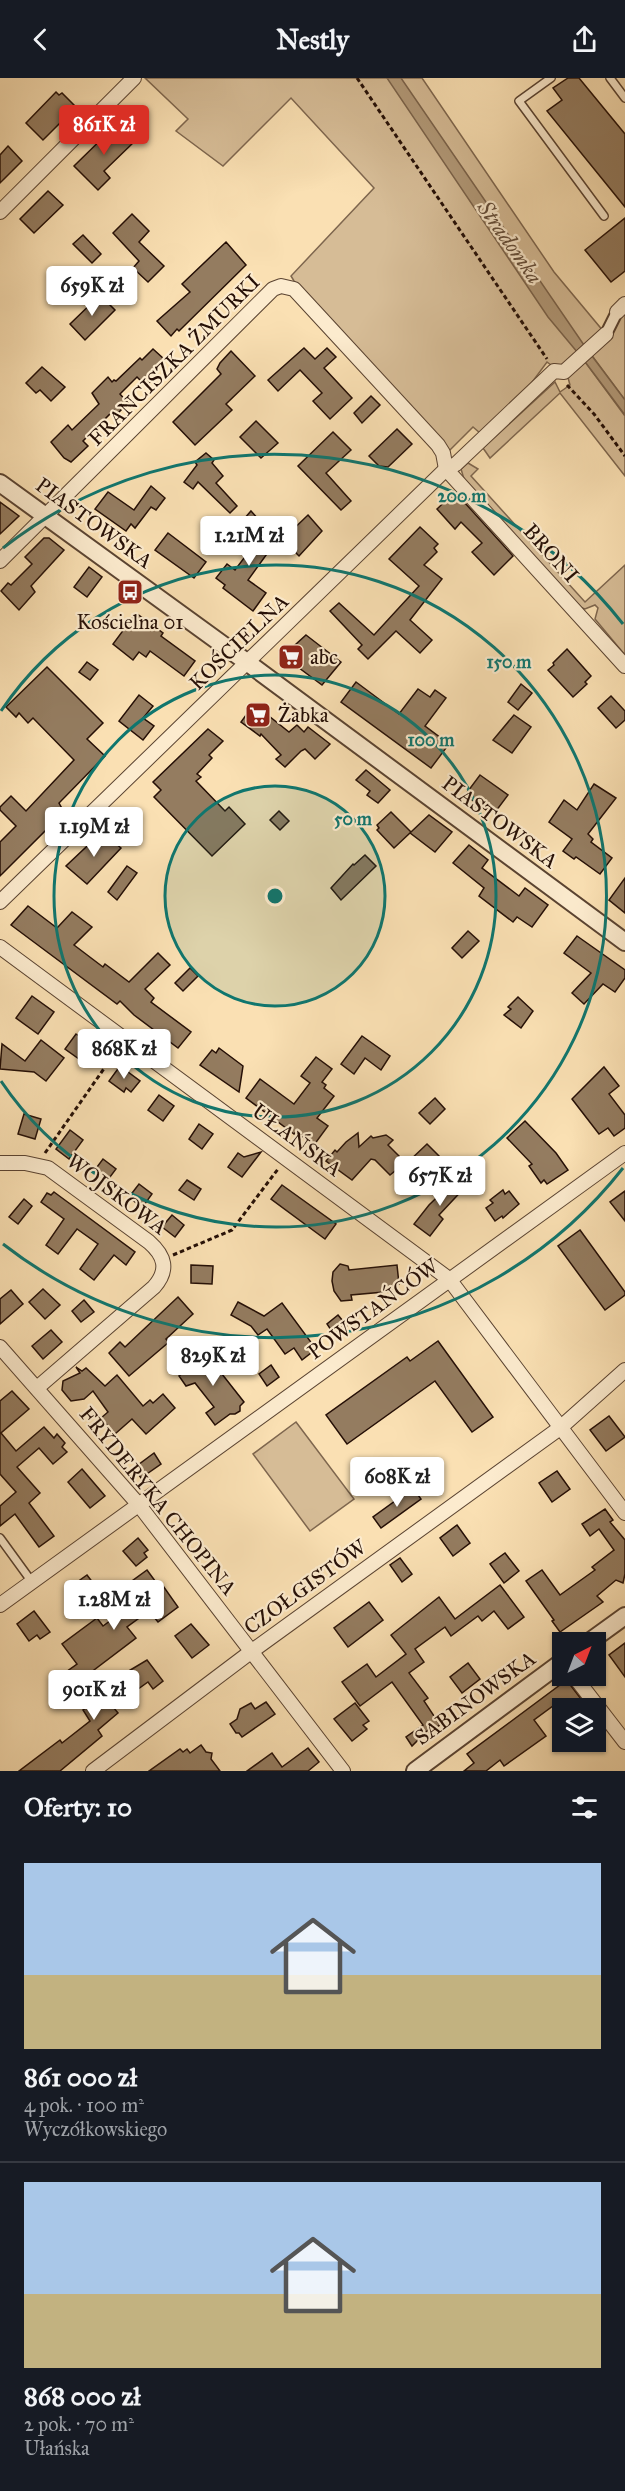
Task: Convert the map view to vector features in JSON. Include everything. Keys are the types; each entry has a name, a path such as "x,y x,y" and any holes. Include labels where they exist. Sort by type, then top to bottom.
{"street":[{"path":"0,212 134,78"},
{"name":"FRANCISZKA ŻMURKI","path":"46,516 265,297 281,286 294,289 438,445 443,453 446,469"},
{"path":"606,334 621,308"},
{"name":"KOŚCIELNA","path":"0,902 446,469 456,464 559,372 606,334"},
{"name":"BRONI","path":"446,469 625,666"},
{"name":"PIASTOWSKA","path":"0,483 625,942"},
{"path":"0,561 46,516"},
{"name":"UŁAŃSKA","path":"0,946 449,1280 625,1513"},
{"name":"POWSTAŃCÓW","path":"0,1605 625,1154"},
{"name":"WOJSKOWA","path":"0,1163 37,1164 48,1168 149,1242 158,1250 163,1259 164,1271 154,1287 37,1388"},
{"name":"FRYDERYKA CHOPINA","path":"0,1347 139,1505 343,1771"},
{"name":"CZOŁGISTÓW","path":"93,1771 252,1651 560,1428 625,1370"},
{"path":"603,1632 625,1616"},
{"name":"SABINOWSKA","path":"415,1771 552,1669"},
{"path":"582,1686 625,1742"}],"lane":[{"path":"550,78 519,100 604,216"},
{"path":"610,78 625,98"},
{"path":"0,1538 32,1582"}],"path":[{"path":"357,78 559,372 625,456"},
{"path":"37,1164 124,1039"},
{"path":"163,1259 232,1230 286,1158"}],"shaded area":[{"path":"145,78 422,78 554,272 604,332 559,370 554,364 547,362 530,385 480,433 473,427 448,452 291,276 374,188 291,98 223,166 176,131 188,119"},
{"path":"625,308 625,400 590,353"},
{"path":"583,359 625,416 625,476 560,393 490,458 483,448 555,382 560,392 570,385 567,374"},
{"path":"468,463 478,469 471,476 585,602 625,565 625,655 595,619 598,608 595,605 585,609 574,605 464,479 461,469"},
{"path":"296,1422 354,1499 310,1531 253,1454"}],"water":[{"name":"Stradomka","path":"387,78 401,78 586,348 625,400 625,415 548,317"}],"building":[{"path":"568,78 579,78 625,134 625,207 547,111 562,100 553,88"},
{"path":"56,92 59,95 62,93 76,107 43,140 26,123"},
{"path":"118,123 135,141 104,171 110,178 98,190 74,166"},
{"path":"8,146 22,161 0,183 0,155"},
{"path":"48,191 63,205 34,233 20,219"},
{"path":"132,214 149,231 139,242 164,266 148,282 133,268 139,261 113,233"},
{"path":"625,218 625,271 611,282 585,250"},
{"path":"83,235 101,254 92,263 73,244"},
{"path":"226,242 246,265 179,331 177,329 171,336 157,321 190,292 182,284"},
{"path":"100,295 115,310 85,340 70,324"},
{"path":"304,348 315,359 327,348 336,357 324,368 352,398 330,419 313,401 322,393 300,370 278,391 268,380"},
{"path":"153,349 164,359 152,370 157,375 146,386 137,377 120,394 128,403 117,414 114,410 83,441 88,446 71,462 64,458 51,442 68,425 72,430 99,404 92,393 108,377 112,382 116,381"},
{"path":"231,351 255,376 226,404 232,410 195,445 173,422 221,374 217,369"},
{"path":"42,367 65,387 51,401 40,390 36,393 26,383"},
{"path":"371,396 380,405 362,423 354,413"},
{"path":"256,421 278,443 261,458 240,437"},
{"path":"397,429 412,444 388,467 379,466 369,456"},
{"path":"333,432 351,450 326,473 351,501 341,510 298,466"},
{"path":"206,453 214,460 212,463 223,476 216,483 237,506 230,513 198,482 193,489 184,482 197,465 195,462"},
{"path":"151,486 165,498 156,510 151,507 135,528 131,524 126,531 95,509 108,492 134,510"},
{"path":"455,492 513,556 494,575 472,552 482,543 461,522 455,529 437,509"},
{"path":"0,502 19,516 0,534"},
{"path":"251,511 277,540 248,580 266,593 253,611 223,588 225,585 216,578 227,564 235,570 260,537 244,519"},
{"path":"308,515 322,531 299,556 291,548 288,551 280,542"},
{"path":"420,527 438,544 434,548 437,552 424,565 442,579 410,620 432,640 420,653 396,631 368,659 358,649 362,645 330,611 339,603 374,635 419,586 389,559"},
{"path":"168,533 206,562 194,578 155,550"},
{"path":"44,538 49,538 64,550 31,586 35,592 19,610 1,591 8,583 11,585 32,564 25,557"},
{"path":"89,567 102,577 87,597 74,587"},
{"path":"136,613 163,633 161,636 195,661 184,676 150,651 146,657 139,652 133,660 113,644"},
{"path":"306,635 341,662 322,685 283,656"},
{"path":"567,649 591,676 585,682 587,684 573,697 548,670"},
{"path":"87,662 98,670 90,680 79,672"},
{"path":"47,667 103,723 87,739 105,756 59,803 64,812 0,876 0,842 16,826 0,810 0,807 11,796 26,811 74,760 33,718 28,723 19,713 16,717 6,707"},
{"path":"356,682 399,714 418,689 430,697 435,690 446,698 425,726 449,744 431,768 341,702"},
{"path":"521,684 532,693 518,710 508,702"},
{"path":"139,695 153,706 143,718 154,726 143,740 119,721"},
{"path":"611,696 625,711 625,720 616,728 598,708"},
{"path":"254,704 289,732 297,725 304,732 308,727 330,744 315,759 305,749 301,751 285,767 276,759 281,755 261,734 260,736 241,722"},
{"path":"514,715 531,727 512,753 493,740"},
{"path":"208,729 223,741 209,755 212,758 197,774 201,777 196,781 225,811 229,807 245,824 212,856 154,797 161,790 153,782"},
{"path":"366,770 390,790 378,803 367,795 370,791 356,780"},
{"path":"480,775 508,795 496,811 489,806 486,810 465,795"},
{"path":"594,784 616,798 588,834 593,839 591,842 612,858 600,874 563,851 572,839 549,822 564,800 577,810"},
{"path":"279,811 289,821 280,830 270,820"},
{"path":"391,812 411,832 429,815 452,832 435,852 410,833 394,848 377,830 379,828 377,825"},
{"path":"102,832 121,848 87,884 66,866"},
{"path":"469,845 488,860 482,868 519,896 525,888 548,905 532,927 517,917 513,922 479,896 484,888 453,863"},
{"path":"365,855 376,866 341,900 331,888 353,864"},
{"path":"127,866 137,873 117,900 108,892"},
{"path":"625,878 625,913 609,900"},
{"path":"28,906 57,928 72,912 92,927 74,945 103,967 105,964 129,982 158,953 170,965 145,989 154,998 151,1002 191,1032 178,1048 134,1015 120,1001 117,1004 11,925"},
{"path":"468,931 479,941 462,958 452,948"},
{"path":"577,936 625,970 625,978 615,992 603,984 584,1004 572,993 591,973 564,953"},
{"path":"190,968 198,976 183,991 175,983"},
{"path":"32,996 54,1012 38,1034 16,1018"},
{"path":"518,997 533,1011 521,1028 504,1015 511,1009 508,1007"},
{"path":"76,1034 90,1044 79,1059 65,1049"},
{"path":"362,1036 390,1056 381,1070 365,1058 354,1074 341,1064"},
{"path":"41,1040 64,1058 46,1081 34,1072 0,1069 2,1044 25,1061"},
{"path":"219,1048 243,1066 239,1092 200,1065 212,1050 216,1053"},
{"path":"316,1057 332,1069 322,1082 326,1085 324,1088 334,1096 317,1118 328,1126 314,1145 296,1132 294,1134 246,1098 260,1079 294,1104 310,1083 301,1076"},
{"path":"120,1066 140,1081 131,1092 126,1088 124,1092 109,1081"},
{"path":"604,1067 619,1086 609,1094 625,1115 625,1128 614,1136 608,1128 599,1134 572,1099"},
{"path":"159,1095 174,1106 163,1121 148,1110"},
{"path":"435,1098 445,1109 430,1124 419,1113"},
{"path":"24,1114 41,1119 35,1139 18,1134"},
{"path":"525,1121 556,1153 568,1170 547,1184 544,1180 541,1183 529,1166 532,1164 507,1138"},
{"path":"199,1124 213,1134 202,1149 189,1139"},
{"path":"70,1130 83,1140 69,1159 56,1149"},
{"path":"358,1133 359,1147 371,1136 373,1138 386,1135 393,1140 388,1145 406,1163 397,1173 395,1171 390,1175 375,1160 371,1159 352,1180 326,1161 335,1150 337,1152"},
{"path":"427,1144 443,1160 423,1179 407,1163"},
{"path":"261,1152 242,1177 228,1167 238,1153 244,1157"},
{"path":"103,1159 116,1169 107,1181 94,1171"},
{"path":"459,1176 468,1184 439,1215 443,1219 430,1236 414,1224 429,1205"},
{"path":"187,1180 201,1189 194,1200 179,1190"},
{"path":"139,1184 152,1194 142,1208 129,1197"},
{"path":"282,1185 336,1224 325,1239 271,1199"},
{"path":"503,1190 505,1194 509,1191 519,1204 503,1218 502,1216 495,1221 486,1208 493,1203 490,1200"},
{"path":"625,1191 625,1221 610,1202"},
{"path":"54,1192 135,1252 126,1265 114,1255 94,1280 80,1269 98,1244 77,1229 58,1254 46,1245 64,1219 41,1202 47,1193 51,1195"},
{"path":"24,1199 32,1206 18,1224 9,1217"},
{"path":"172,1215 184,1225 175,1237 162,1227"},
{"path":"580,1230 625,1292 625,1295 605,1310 558,1246"},
{"path":"340,1264 348,1266 349,1270 397,1265 399,1284 394,1284 395,1291 351,1295 352,1300 341,1301 334,1291 332,1281 333,1272"},
{"path":"191,1265 213,1266 212,1284 191,1283"},
{"path":"43,1289 60,1305 45,1319 29,1302"},
{"path":"11,1290 23,1304 0,1324 0,1299"},
{"path":"178,1297 193,1314 166,1339 169,1342 129,1376 109,1353 120,1342 125,1347"},
{"path":"84,1300 94,1312 81,1322 72,1311"},
{"path":"238,1302 264,1316 282,1303 316,1349 302,1360 294,1348 285,1354 267,1329 258,1335 251,1326 231,1315"},
{"path":"338,1315 347,1326 335,1336 327,1324"},
{"path":"51,1330 62,1342 43,1359 32,1346"},
{"path":"438,1341 493,1417 472,1432 435,1381 347,1444 326,1415 407,1357 410,1361"},
{"path":"215,1354 224,1366 218,1369 244,1402 240,1406 240,1411 230,1414 215,1425 206,1413 214,1407 195,1383 186,1386 179,1376 187,1370 182,1362 192,1356 197,1363 200,1361 201,1364"},
{"path":"271,1365 279,1377 267,1386 259,1374"},
{"path":"76,1367 82,1371 86,1368 105,1386 117,1375 143,1406 150,1400 153,1403 163,1394 175,1408 146,1434 132,1419 115,1434 101,1418 108,1412 93,1391 84,1399 71,1401 62,1390 63,1381 80,1373"},
{"path":"12,1391 29,1409 1,1433 16,1451 44,1427 54,1438 57,1434 65,1443 62,1447 67,1452 53,1464 39,1448 17,1467 40,1493 29,1503 54,1536 39,1547 15,1514 0,1526 0,1506 16,1492 0,1474 0,1401"},
{"path":"609,1416 625,1437 606,1451 590,1430"},
{"path":"154,1453 161,1464 141,1478 134,1468"},
{"path":"82,1469 105,1496 90,1508 68,1482"},
{"path":"557,1471 570,1489 552,1502 539,1483"},
{"path":"413,1488 421,1499 381,1528 373,1517"},
{"path":"605,1509 613,1520 610,1522 625,1540 625,1574 623,1583 616,1580 597,1596 603,1602 560,1632 526,1581 542,1570 560,1595 595,1570 592,1567 614,1550 599,1529 590,1536 582,1524"},
{"path":"457,1525 470,1543 453,1556 440,1538"},
{"path":"138,1538 148,1550 144,1553 147,1557 136,1566 123,1551"},
{"path":"505,1553 519,1571 504,1583 490,1564"},
{"path":"400,1558 412,1574 402,1582 390,1565"},
{"path":"147,1570 158,1585 161,1583 178,1607 158,1622 149,1611 127,1627 136,1638 61,1695 52,1682 77,1664 62,1644 97,1618 103,1626 126,1609 122,1603 139,1590 132,1581"},
{"path":"87,1575 100,1592 79,1608 66,1590"},
{"path":"500,1585 524,1617 508,1629 494,1611 482,1621 478,1616 451,1636 445,1627 415,1649 424,1662 409,1673 428,1698 424,1701 440,1725 429,1732 428,1730 412,1746 406,1737 423,1725 392,1682 360,1706 342,1682 367,1664 376,1677 406,1654 391,1635 439,1597 455,1619"},
{"path":"369,1602 383,1620 348,1647 334,1628"},
{"path":"34,1611 50,1632 40,1639 37,1635 29,1641 17,1624"},
{"path":"191,1624 209,1645 192,1658 175,1636"},
{"path":"625,1643 625,1677 609,1655"},
{"path":"147,1660 163,1681 153,1689 148,1682 113,1707 118,1713 98,1730 102,1736 60,1771 19,1771 60,1740 62,1743 90,1721 83,1710 120,1685 118,1682 129,1674 127,1672"},
{"path":"468,1663 480,1679 462,1693 450,1677"},
{"path":"559,1686 571,1686 580,1698 552,1698 552,1707 534,1720 546,1736 504,1766 500,1760 486,1771 464,1771 474,1763 467,1754"},
{"path":"266,1702 275,1714 242,1737 236,1733 230,1724 237,1719 240,1709 251,1703 255,1709"},
{"path":"355,1703 369,1721 363,1725 367,1729 352,1741 334,1719"},
{"path":"201,1745 206,1752 212,1753 211,1759 220,1771 149,1771 180,1749 183,1752 187,1749 190,1753"},
{"path":"308,1748 319,1762 308,1771 247,1771 272,1753 282,1767"}],"place":[{"name":"Kościelna 01","path":"130,592"},
{"name":"abc","path":"291,657"},
{"name":"Żabka","path":"258,715"}]}
